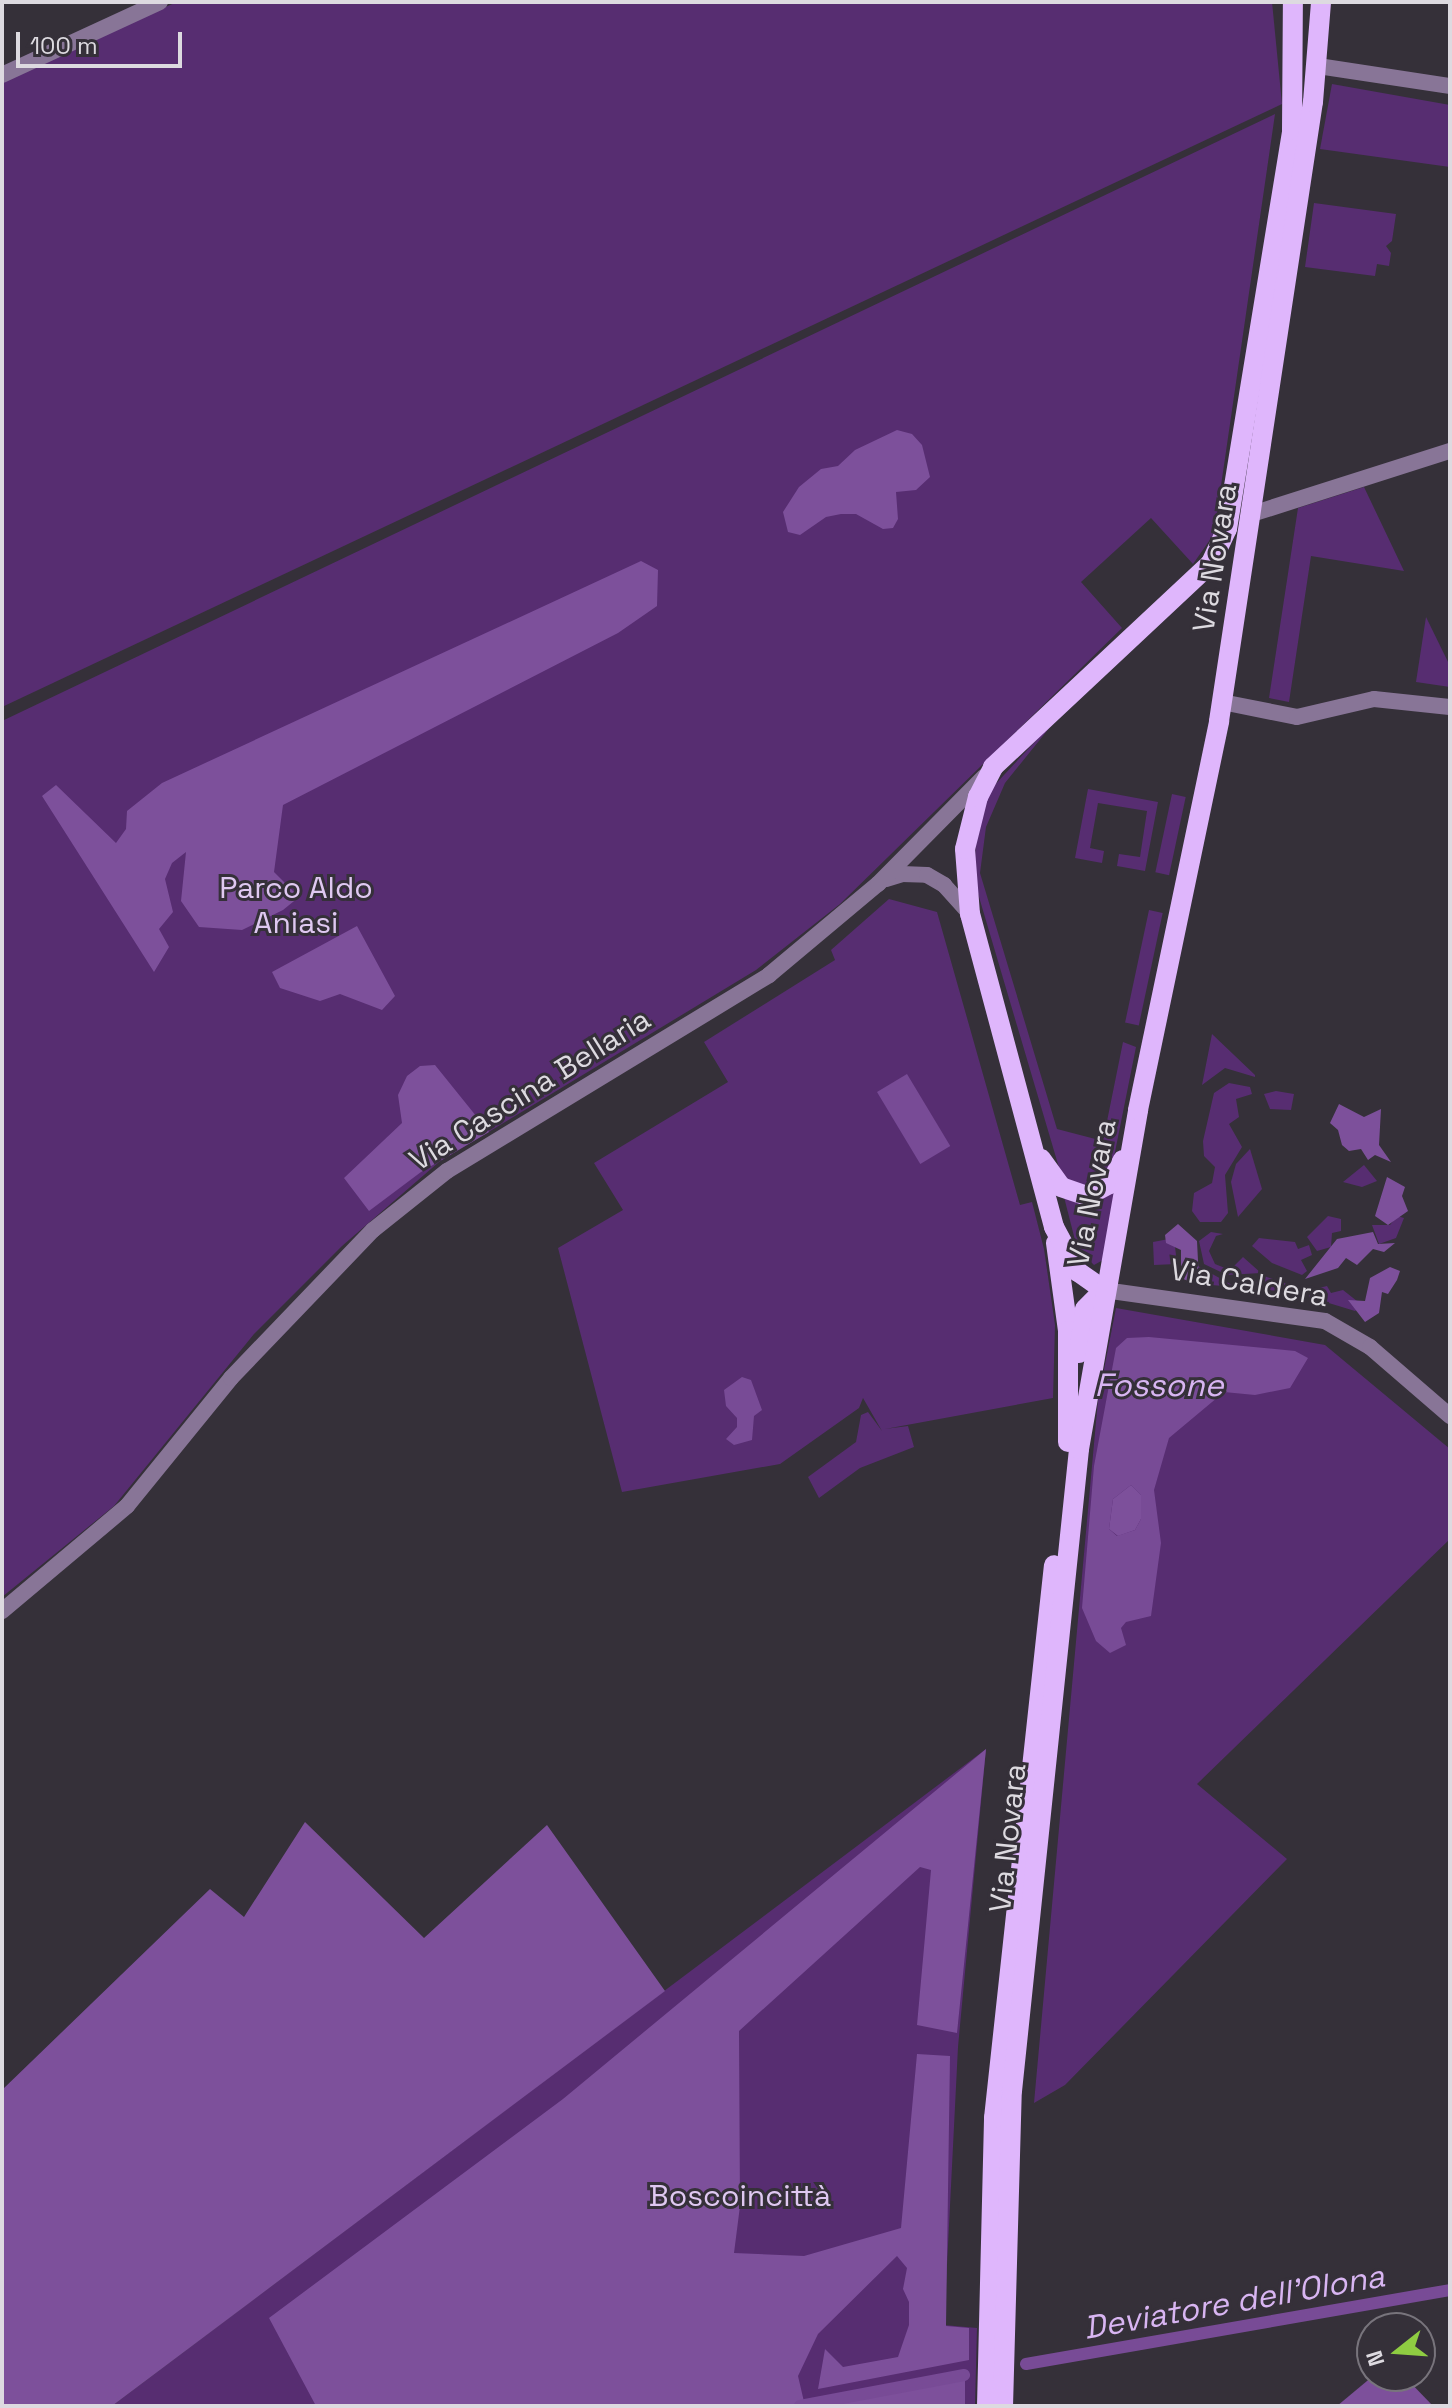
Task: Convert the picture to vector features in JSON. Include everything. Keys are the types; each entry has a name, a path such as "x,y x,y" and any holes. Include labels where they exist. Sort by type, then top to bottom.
{"main road":[{"name":"Via Novara","path":"1211,563 1231,515 1295,89 1293,2"},
{"name":"Via Novara","path":"1003,2406 1014,2062 1079,1449 1104,1290 1138,1110 1222,702 1318,66 1317,3"},
{"path":"1295,89 1318,66"},
{"path":"1211,563 1234,565 1242,579"},
{"name":"Via Cascina Bellaria","path":"1054,1227 970,914 965,849 978,797 993,767 1053,706 1211,563"},
{"path":"1032,1146 1061,1187 1075,1195 1092,1196 1110,1184 1120,1168 1138,1110"},
{"name":"Via Novara","path":"987,2406 994,2118 1070,1417 1068,1331 1054,1227"},
{"path":"1054,1227 1078,1272 1104,1290 1085,1309 1070,1417"}],"street":[{"path":"2,75 160,2"},
{"path":"1318,66 1450,86"},
{"path":"1252,514 1450,451"},
{"path":"1222,702 1297,717 1374,699 1450,707"},
{"name":"Via Cascina Bellaria","path":"2,1611 127,1506 231,1378 373,1230 447,1171 769,975 878,884 993,767"},
{"name":"Via Cascina Bellaria","path":"878,884 902,874 927,875 944,885 970,914"},
{"name":"Via Caldera","path":"1104,1290 1325,1321 1370,1347 1450,1416"}],"green space":[{"path":"177,2 1272,2 1282,104 2,707 2,78"},
{"path":"1332,84 1450,105 1450,167 1320,149"},
{"name":"Parco Aldo Aniasi","path":"1275,114 1214,534 1193,564 1151,518 1081,582 1122,628 840,904 756,970 439,1162 342,1246 254,1334 114,1506 2,1597 2,721"},
{"path":"1314,203 1396,214 1392,241 1386,246 1391,253 1389,266 1377,264 1375,276 1305,267"},
{"path":"1364,487 1404,571 1311,556 1289,702 1269,698 1298,508"},
{"path":"1426,617 1450,666 1450,687 1416,682"},
{"path":"1059,716 1005,783 986,827 980,873 1057,1129 1103,1141 1123,1042 1136,1047 1112,1167 1098,1186 1072,1185 1060,1171 974,880 976,836 990,790"},
{"path":"1088,789 1158,802 1145,871 1117,866 1119,854 1140,857 1147,811 1098,803 1090,848 1104,851 1102,863 1075,858"},
{"path":"1172,794 1186,797 1169,875 1155,872"},
{"path":"889,899 937,912 1020,1205 1032,1202 1044,1249 1055,1325 1053,1398 885,1429 908,1426 914,1447 860,1468 819,1498 808,1477 856,1442 861,1415 868,1412 882,1431 863,1398 859,1408 780,1464 622,1492 558,1248 623,1210 594,1163 728,1082 704,1042 835,960 831,950"},
{"path":"1149,910 1163,913 1139,1025 1125,1022"},
{"path":"1212,1034 1255,1077 1225,1068 1202,1085"},
{"path":"1229,1083 1250,1087 1252,1094 1236,1099 1239,1117 1229,1124 1242,1147 1225,1175 1228,1213 1221,1222 1200,1222 1192,1211 1194,1193 1212,1183 1215,1167 1204,1156 1203,1141 1214,1093"},
{"path":"1276,1091 1294,1094 1291,1110 1270,1109 1264,1094"},
{"path":"1250,1149 1262,1189 1238,1217 1231,1182 1236,1164"},
{"path":"1364,1165 1377,1181 1362,1187 1343,1182"},
{"path":"1118,1186 1103,1260 1094,1265 1077,1248 1062,1189"},
{"path":"1328,1216 1341,1219 1341,1231 1332,1233 1331,1247 1317,1251 1307,1237"},
{"path":"1397,1216 1404,1218 1396,1238 1379,1244 1372,1225 1390,1225"},
{"path":"1211,1232 1223,1234 1216,1236 1209,1251 1215,1264 1230,1270 1243,1257 1261,1273 1227,1275 1204,1264 1199,1241"},
{"path":"1174,1238 1177,1264 1154,1265 1153,1242"},
{"path":"1259,1238 1295,1242 1298,1249 1309,1245 1312,1255 1301,1260 1307,1271 1302,1275 1272,1263 1252,1246"},
{"path":"1198,1266 1232,1285 1252,1285 1264,1276 1285,1283 1291,1292 1200,1284"},
{"path":"1327,1286 1331,1293 1343,1290 1362,1305 1355,1311 1309,1297 1311,1290"},
{"path":"1116,1308 1325,1345 1450,1449 1450,1539 1197,1784 1287,1859 1065,2085 1034,2103 1098,1400"},
{"name":"Boscoincittà","path":"986,1749 958,2047 944,2325 977,2328 975,2406 112,2406"}],"shaded area":[{"path":"897,430 912,434 922,445 930,477 916,490 896,492 898,519 893,528 883,529 856,514 841,514 826,517 800,535 788,532 783,512 799,487 821,469 838,466 855,450"},
{"path":"641,561 658,570 657,606 618,633 283,805 274,872 299,897 283,910 242,930 199,927 181,901 186,852 172,863 165,879 173,912 159,929 169,947 154,972 42,796 56,785 116,843 126,829 127,811 162,783"},
{"path":"357,926 395,996 382,1010 340,994 320,1001 280,988 272,972"},
{"path":"435,1065 489,1132 421,1172 369,1211 344,1178 402,1123 398,1095 407,1076 420,1066"},
{"path":"1339,1104 1364,1117 1381,1109 1379,1145 1391,1162 1375,1155 1368,1160 1361,1149 1349,1151 1342,1145 1338,1130 1330,1123"},
{"path":"1387,1177 1405,1187 1402,1196 1408,1211 1388,1225 1375,1216"},
{"path":"1178,1224 1197,1241 1199,1280 1195,1284 1181,1278 1181,1250 1166,1243 1165,1235"},
{"path":"1373,1232 1378,1244 1395,1243 1384,1252 1373,1249 1357,1265 1346,1258 1338,1268 1305,1279 1337,1239"},
{"path":"1390,1267 1400,1271 1397,1280 1388,1294 1382,1292 1379,1313 1365,1322 1348,1300 1365,1301 1370,1278"},
{"path":"1131,1485 1141,1495 1141,1519 1135,1530 1118,1536 1109,1529 1113,1499"},
{"name":"Boscoincittà","path":"986,1749 957,2033 917,2025 931,1870 920,1867 739,2031 740,2206 734,2253 804,2256 901,2228 917,2054 950,2056 946,2326 969,2328 969,2360 818,2389 825,2349 843,2367 898,2357 909,2325 909,2302 903,2289 907,2268 897,2256 818,2334 798,2376 805,2406 316,2406 269,2318 563,2099"},
{"path":"305,1822 424,1938 547,1825 665,1991 112,2406 2,2406 2,2090 210,1889 244,1917"},
{"path":"965,2380 965,2406 821,2406"},
{"path":"1356,2390 1419,2392 1433,2406 1337,2406"}],"water":[{"path":"907,1074 950,1146 920,1164 877,1092"},
{"name":"Fossone","path":"1149,1337 1295,1351 1308,1358 1290,1388 1255,1395 1224,1392 1169,1438 1154,1490 1161,1543 1151,1616 1126,1622 1121,1628 1126,1645 1110,1653 1096,1641 1082,1608 1094,1466 1116,1348 1127,1338","holes":["1131,1485 1141,1495 1141,1519 1135,1530 1117,1536 1109,1529 1113,1499"]},
{"path":"742,1377 751,1380 762,1410 754,1416 752,1440 734,1445 726,1439 737,1427 737,1418 726,1406 724,1390"}],"waterway":[{"name":"Deviatore dell'Olona","path":"1026,2364 1450,2290"},
{"name":"Deviatore dell'Olona","path":"800,2406 964,2375"}]}
